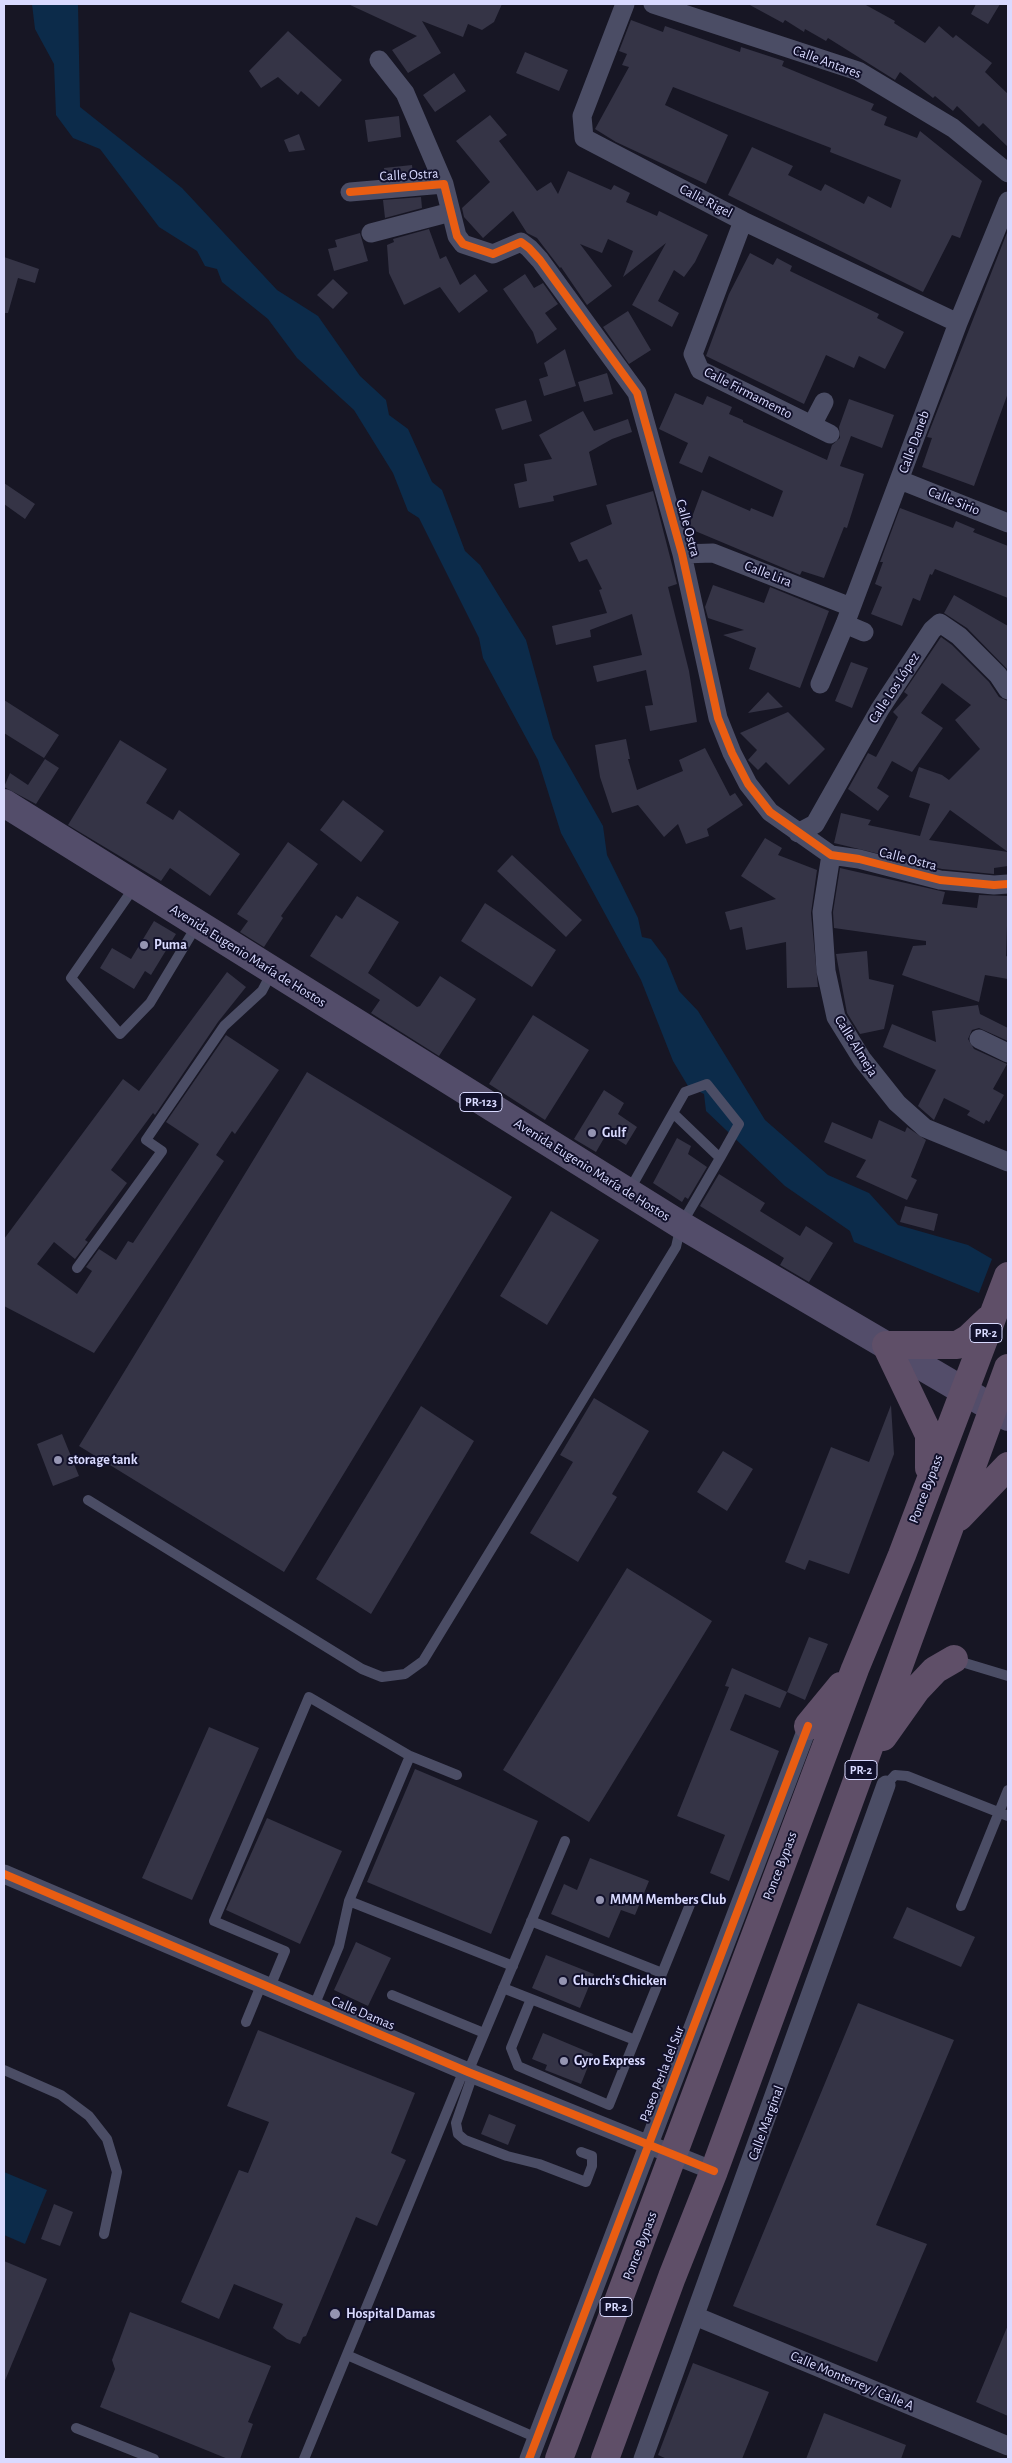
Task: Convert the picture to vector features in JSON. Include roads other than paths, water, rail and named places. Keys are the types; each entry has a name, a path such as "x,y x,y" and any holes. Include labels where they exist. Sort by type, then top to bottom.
{"highway":[{"name":"Ponce Bypass","path":"559,2459 855,1669 902,1555 1008,1276"},
{"path":"929,1481 929,1435 886,1345 957,1345 969,1338 994,1314"},
{"name":"PR-2","path":"605,2459 672,2277 714,2171 953,1524 1001,1413 1008,1368"},
{"path":"953,1524 1008,1466"},
{"path":"863,1765 917,1689 935,1670 954,1660"},
{"path":"808,1726 855,1669"}],"main road":[{"name":"Avenida Eugenio María de Hostos","path":"4,803 681,1225 1001,1413"}],"street":[{"name":"Calle Rigel","path":"625,4 582,116 584,138 743,221 958,322"},
{"name":"Calle Antares","path":"653,4 858,71 953,128 1008,173"},
{"path":"379,60 405,93 444,184"},
{"name":"Calle Ostra","path":"350,192 444,184 457,236 463,244 493,254 520,242 529,248 540,260 637,394 682,554 718,718 732,753 748,784 770,812 831,855 859,859 940,880 994,885 1008,884"},
{"name":"Calle Daneb","path":"820,684 900,480 958,322 1008,201"},
{"path":"371,233 451,212"},
{"name":"Calle Firmamento","path":"743,221 693,354 700,370 830,434"},
{"path":"812,425 824,402"},
{"name":"Calle Sirio","path":"900,480 1008,523"},
{"name":"Calle Lira","path":"682,554 713,553 848,616 864,632"},
{"name":"Calle Los López","path":"798,833 815,824 880,709 932,630 940,623 971,647 998,675 1008,690"},
{"name":"Calle Almeja","path":"831,855 822,912 826,971 836,1017 862,1059 897,1103 925,1128 1008,1162"},
{"path":"979,1040 1008,1053"},
{"name":"Paseo Perla del Sur","path":"529,2459 808,1726"},
{"name":"Calle Marginal","path":"643,2459 746,2180 886,1785"},
{"name":"Calle Damas","path":"4,1874 468,2072 714,2171"},
{"name":"Calle Monterrey / Calle A","path":"695,2316 1008,2446"}],"lane":[{"path":"135,886 70,978 120,1034 150,1003 198,925"},
{"path":"77,1268 162,1151 146,1140 224,1026 262,991 272,971"},
{"path":"88,1500 362,1669 382,1677 405,1674 423,1661 676,1247 681,1225 739,1124 708,1084 686,1092 628,1192"},
{"path":"673,1113 720,1158"},
{"path":"954,1660 1008,1676"},
{"path":"246,2022 285,1951 214,1921 310,1697 410,1756 457,1775"},
{"path":"314,2006 339,1946 349,1901 410,1756"},
{"path":"886,1785 895,1775 907,1776 1004,1815"},
{"path":"961,1906 1004,1815 1008,1790"},
{"path":"304,2459 565,1841"},
{"path":"349,1901 512,1966"},
{"path":"531,1999 511,2048 518,2066 609,2105 691,1902"},
{"path":"531,1921 662,1973"},
{"path":"503,1988 635,2040"},
{"path":"392,1995 484,2033"},
{"path":"4,2070 61,2095 89,2116 107,2139 117,2172 104,2234"},
{"path":"468,2072 456,2123 458,2134 465,2140 507,2156 539,2164 586,2182 592,2166 592,2156 581,2152"},
{"path":"347,2355 537,2438"},
{"path":"76,2428 154,2459"}],"water":[{"path":"32,4 78,4 80,107 182,188 277,290 318,316 360,376 386,400 389,415 408,429 432,482 442,490 465,551 480,565 526,640 553,738 603,826 607,855 638,918 642,937 651,939 666,959 679,991 698,1011 765,1120 828,1175 869,1193 898,1225 968,1245 992,1259 979,1293 854,1242 850,1231 785,1186 706,1111 704,1094 688,1086 673,1061 641,980 561,833 538,760 483,658 479,638 419,518 408,511 393,473 354,410 297,358 268,319 222,282 217,269 205,266 197,251 159,227 100,149 73,138 56,115 54,64 35,29"},
{"path":"4,2172 47,2190 25,2244 4,2235"}],"place":[{"name":"Puma","path":"144,945"},
{"name":"Gulf","path":"592,1133"},
{"name":"storage tank","path":"58,1460"},
{"name":"MMM Members Club","path":"600,1900"},
{"name":"Church's Chicken","path":"563,1981"},
{"name":"Gyro Express","path":"564,2061"},
{"name":"Hospital Damas","path":"335,2314"}]}
